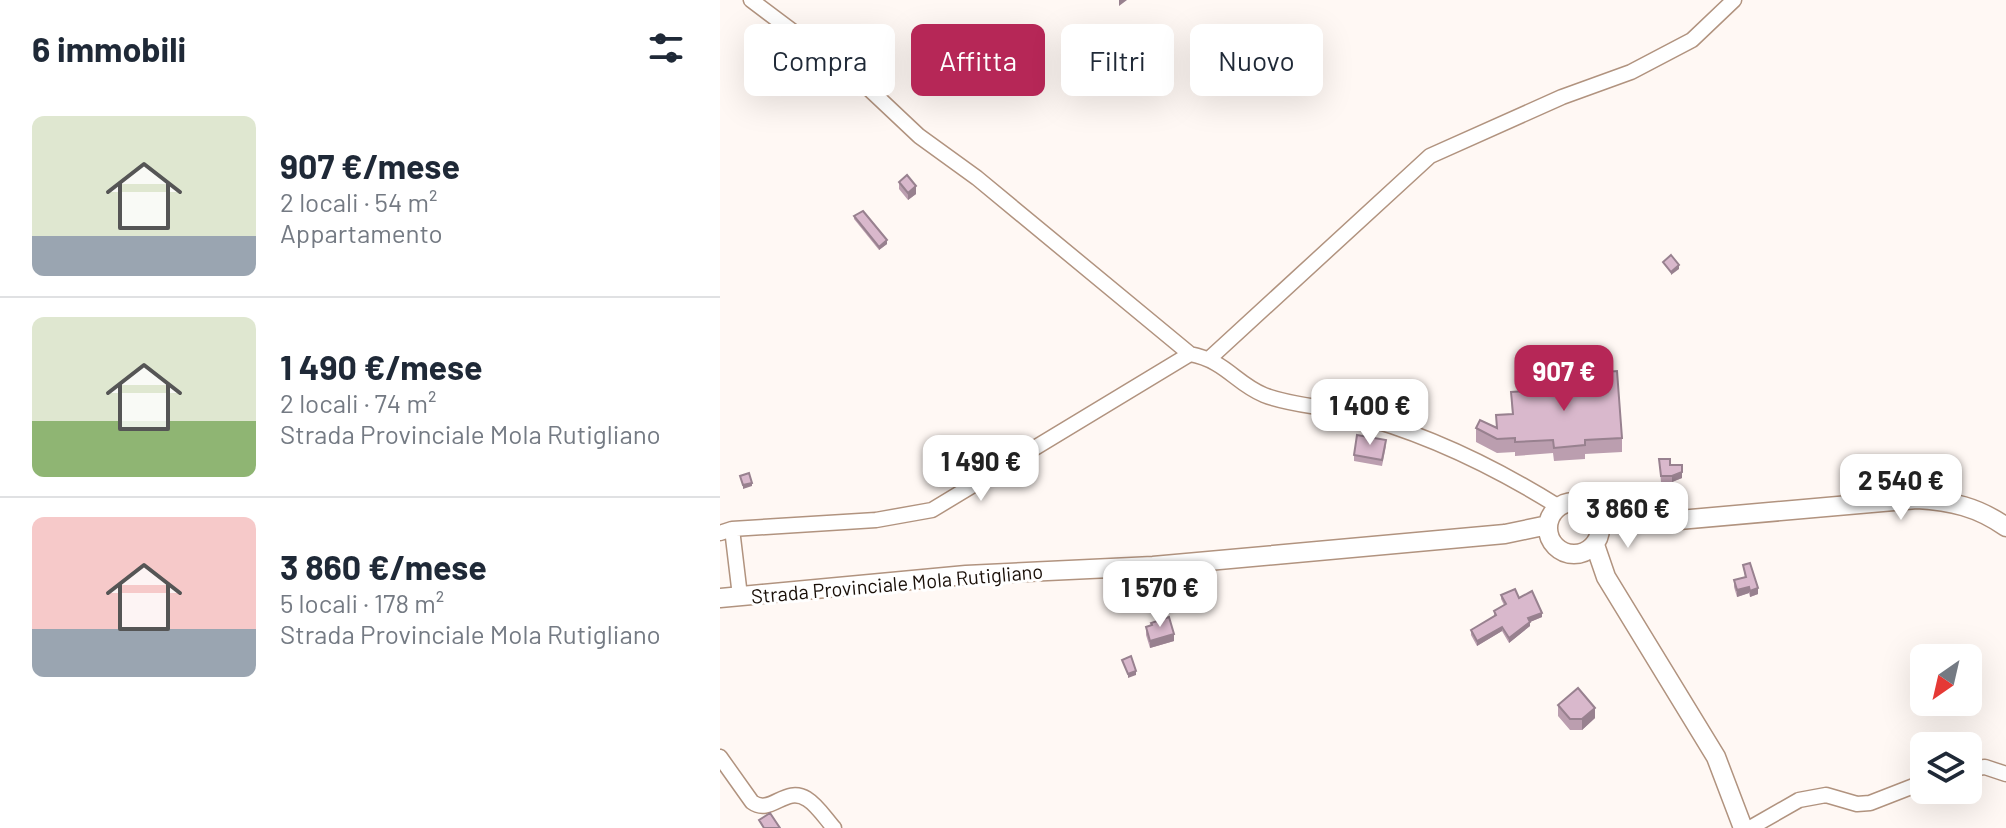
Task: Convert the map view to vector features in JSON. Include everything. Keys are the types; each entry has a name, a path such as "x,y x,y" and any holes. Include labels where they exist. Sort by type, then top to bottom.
{"main road":[{"path":"1599,519 1645,523 1917,499 1949,501 1987,513 2006,527"},
{"path":"1606,577 1578,554 1561,551 1553,523 1566,503 1584,503 1592,508 1599,519 1597,542 1606,577 1716,757 1743,828"},
{"name":"Strada Provinciale Mola Rutigliano","path":"720,598 966,575 1153,566 1505,534 1553,523"},
{"path":"1578,554 1597,542 1645,523"}],"street":[{"path":"751,0 867,87 919,136 977,178 1190,354 1210,358 1263,395 1349,413 1427,439 1532,490 1553,523"},
{"path":"1210,358 1430,156 1562,97 1631,72 1692,40 1734,0"},
{"path":"740,596 726,531 876,520 932,510 1190,354"},
{"path":"720,757 758,807 766,807 795,794 808,799 834,828"},
{"path":"1982,767 2006,774"},
{"path":"1750,828 1799,800 1826,795 1857,804 1870,803 1910,787"}],"building":[{"path":"907,175 916,186 908,193 899,182"},
{"path":"863,211 887,240 879,247 854,216"},
{"path":"1671,255 1679,265 1671,272 1663,262"},
{"path":"1617,371 1622,438 1585,440 1585,445 1554,448 1553,440 1515,442 1515,438 1497,439 1476,428 1480,420 1497,428 1496,415 1513,414 1511,392 1566,388 1565,375"},
{"path":"1357,435 1386,440 1382,460 1354,455"},
{"path":"1659,459 1670,459 1670,465 1682,465 1682,472 1661,476"},
{"path":"749,473 752,483 743,485 740,476"},
{"path":"1750,563 1758,588 1737,590 1734,580 1746,577 1743,565"},
{"path":"1515,589 1519,598 1532,591 1542,613 1528,618 1530,622 1509,638 1502,627 1477,641 1471,630 1496,615 1494,611 1506,604 1501,595"},
{"path":"1169,617 1174,634 1150,641 1146,627"},
{"path":"1131,656 1136,671 1128,674 1122,660"},
{"path":"1578,688 1595,708 1582,719 1570,719 1558,705"},
{"path":"770,813 780,828 764,828 759,820"}]}
